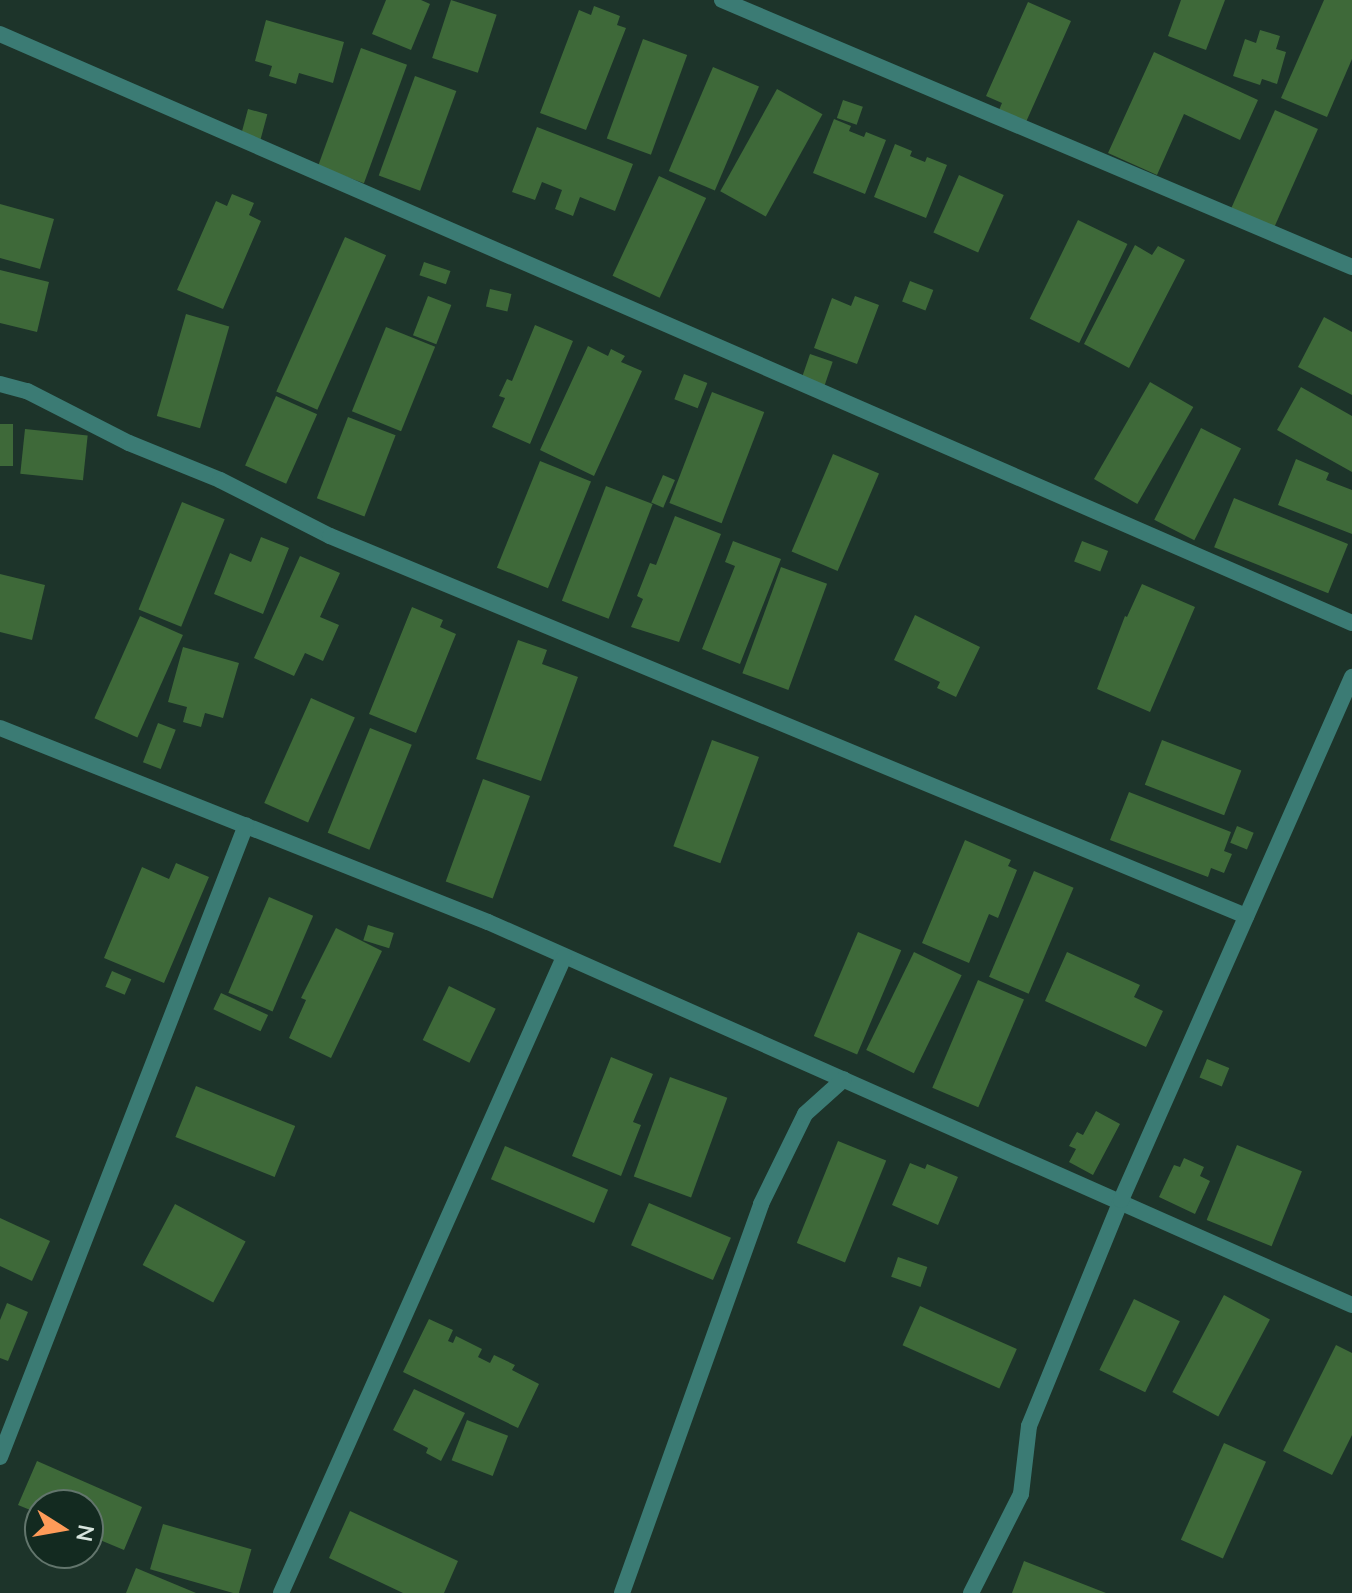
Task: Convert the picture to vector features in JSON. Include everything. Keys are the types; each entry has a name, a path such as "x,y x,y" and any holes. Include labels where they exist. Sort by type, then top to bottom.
{"street":[{"path":"722,0 1352,267"},
{"path":"0,34 1352,623"},
{"path":"0,384 27,391 129,443 220,480 330,536 1246,916"},
{"path":"971,1593 1021,1494 1029,1426 1121,1200 1352,677"},
{"path":"0,728 488,922 1352,1305"},
{"path":"0,1457 246,825"},
{"path":"281,1593 564,957"},
{"path":"622,1593 761,1204 805,1114 844,1079"}],"building":[{"path":"386,0 421,0 430,4 411,50 372,34"},
{"path":"451,0 497,15 478,73 432,58"},
{"path":"1181,0 1225,0 1206,50 1168,36"},
{"path":"1324,0 1352,0 1352,59 1327,117 1281,98"},
{"path":"1028,2 1071,21 1026,122 999,110 1002,103 986,96"},
{"path":"594,6 620,16 617,25 626,28 586,130 540,113 579,10 591,15"},
{"path":"266,20 344,42 333,83 299,73 296,84 269,76 272,66 255,61"},
{"path":"1260,30 1280,36 1276,49 1286,52 1277,84 1262,79 1260,85 1233,76 1245,39 1256,43"},
{"path":"643,39 687,55 651,155 607,139"},
{"path":"361,48 407,65 364,183 318,166"},
{"path":"1154,52 1258,100 1240,140 1184,114 1157,175 1108,153"},
{"path":"713,67 759,87 715,191 669,171"},
{"path":"415,76 456,91 420,191 379,176"},
{"path":"777,89 822,114 766,217 720,191"},
{"path":"843,100 863,107 857,125 837,118"},
{"path":"248,109 267,114 261,139 241,134"},
{"path":"1275,110 1318,129 1274,229 1231,210"},
{"path":"834,119 851,126 849,131 864,137 866,132 886,140 865,194 813,173"},
{"path":"537,127 633,164 615,211 580,197 573,216 555,209 562,190 542,182 535,200 512,192"},
{"path":"895,144 912,151 910,156 925,162 927,157 947,165 926,218 874,197"},
{"path":"959,175 1004,195 978,252 933,233"},
{"path":"659,176 706,198 660,298 613,276"},
{"path":"232,194 254,203 249,215 261,221 223,309 177,290 216,201 227,206"},
{"path":"0,204 54,219 40,269 0,258"},
{"path":"1078,220 1127,244 1079,343 1030,319"},
{"path":"345,237 386,255 317,410 276,391"},
{"path":"1135,245 1152,255 1158,246 1185,260 1129,368 1084,344"},
{"path":"424,262 450,271 446,284 419,275"},
{"path":"0,270 49,282 37,332 0,323"},
{"path":"910,281 933,290 925,310 902,302"},
{"path":"490,289 511,294 507,311 486,307"},
{"path":"428,296 451,305 436,344 413,335"},
{"path":"855,296 879,305 857,364 814,348 832,298 851,306"},
{"path":"186,314 229,326 200,428 157,416"},
{"path":"1324,317 1352,332 1352,395 1298,367"},
{"path":"535,325 573,341 530,444 492,427 505,398 499,396 507,379 512,381"},
{"path":"386,327 435,347 401,431 352,411"},
{"path":"588,346 608,356 611,349 625,356 621,362 642,371 594,476 540,450"},
{"path":"810,354 833,362 825,385 802,378"},
{"path":"684,374 707,383 698,408 674,399"},
{"path":"1150,382 1193,407 1137,504 1094,479"},
{"path":"1301,387 1352,416 1352,472 1277,430"},
{"path":"712,392 764,412 722,523 669,503"},
{"path":"276,396 317,414 286,484 245,465"},
{"path":"348,417 396,435 364,516 317,498"},
{"path":"0,424 13,424 13,466 0,466"},
{"path":"1201,428 1241,448 1194,540 1154,520"},
{"path":"25,429 88,436 83,480 20,474"},
{"path":"833,454 879,474 838,571 792,552"},
{"path":"1296,459 1329,473 1326,480 1352,490 1352,534 1278,505"},
{"path":"540,461 591,482 548,588 497,568"},
{"path":"663,475 675,480 663,508 651,503"},
{"path":"606,486 653,504 609,619 562,601"},
{"path":"1234,498 1348,544 1328,593 1214,547"},
{"path":"182,502 225,519 181,627 139,610"},
{"path":"675,516 721,534 679,642 631,627 643,599 637,596 650,563 656,565"},
{"path":"261,537 289,548 263,614 214,594 230,553 251,562"},
{"path":"733,541 781,559 740,664 702,649 735,566 725,562"},
{"path":"1082,541 1108,551 1100,572 1074,562"},
{"path":"300,556 340,573 320,617 339,625 323,661 305,653 294,676 254,658"},
{"path":"781,567 827,584 788,690 742,673"},
{"path":"0,574 45,585 32,640 0,632"},
{"path":"1142,584 1195,607 1150,712 1097,689 1125,616"},
{"path":"412,607 443,620 440,627 456,634 416,733 369,714"},
{"path":"915,615 980,647 956,697 937,688 940,682 894,660"},
{"path":"140,616 183,635 137,737 94,718"},
{"path":"518,640 547,650 542,664 578,677 541,781 476,759"},
{"path":"183,647 239,663 223,718 205,713 201,727 183,722 187,707 168,702"},
{"path":"311,698 355,718 308,823 264,803"},
{"path":"158,723 176,730 161,769 143,762"},
{"path":"370,728 412,745 369,850 328,833"},
{"path":"712,740 759,757 720,863 673,846"},
{"path":"1162,740 1241,770 1224,815 1145,785"},
{"path":"483,779 530,796 493,899 446,881"},
{"path":"1129,792 1231,832 1224,851 1232,854 1224,873 1211,868 1208,877 1110,840"},
{"path":"1237,826 1254,833 1247,849 1230,843"},
{"path":"965,840 1011,860 1008,866 1017,870 998,918 989,914 969,963 922,943"},
{"path":"176,863 209,877 164,983 104,958 142,867 169,879"},
{"path":"1034,871 1074,888 1029,994 989,977"},
{"path":"269,897 313,916 273,1011 228,993"},
{"path":"368,925 394,933 389,948 363,940"},
{"path":"336,928 382,951 331,1058 289,1038 306,1000 301,998"},
{"path":"858,932 901,950 857,1054 814,1036"},
{"path":"914,952 962,975 914,1073 866,1050"},
{"path":"1067,952 1140,985 1134,997 1163,1011 1146,1047 1045,1001"},
{"path":"112,971 131,979 125,995 105,987"},
{"path":"978,980 1024,1000 978,1107 932,1088"},
{"path":"449,986 496,1009 469,1063 423,1040"},
{"path":"221,993 268,1015 261,1031 213,1009"},
{"path":"611,1057 653,1074 633,1122 641,1125 621,1176 572,1156"},
{"path":"1207,1059 1229,1068 1222,1087 1200,1078"},
{"path":"670,1077 727,1098 691,1197 634,1177"},
{"path":"196,1086 295,1126 275,1177 175,1137"},
{"path":"1096,1111 1120,1124 1093,1175 1069,1162 1076,1149 1069,1146 1077,1132 1083,1135"},
{"path":"838,1141 886,1160 845,1262 797,1243"},
{"path":"1237,1145 1302,1171 1272,1246 1207,1220"},
{"path":"505,1146 608,1190 594,1223 491,1179"},
{"path":"1184,1158 1204,1167 1200,1176 1210,1181 1195,1214 1159,1197 1174,1165 1180,1167"},
{"path":"910,1163 925,1169 927,1164 958,1177 938,1225 892,1205"},
{"path":"649,1203 731,1238 713,1280 631,1245"},
{"path":"175,1204 246,1242 213,1302 143,1265"},
{"path":"0,1218 50,1241 32,1281 0,1266"},
{"path":"898,1257 927,1267 920,1287 891,1277"},
{"path":"1224,1295 1270,1319 1218,1417 1172,1392"},
{"path":"1134,1299 1180,1321 1145,1392 1099,1370"},
{"path":"7,1303 28,1312 8,1361 0,1358 0,1320"},
{"path":"920,1306 1017,1349 999,1388 903,1345"},
{"path":"429,1319 453,1330 448,1341 453,1343 456,1336 482,1349 478,1357 490,1363 494,1355 515,1365 512,1370 539,1384 518,1428 403,1372"},
{"path":"1336,1345 1352,1353 1352,1435 1332,1475 1283,1451"},
{"path":"414,1389 465,1413 441,1461 426,1453 428,1448 393,1430"},
{"path":"467,1420 508,1436 493,1476 452,1460"},
{"path":"1224,1443 1266,1462 1223,1559 1181,1540"},
{"path":"37,1461 101,1489 25,1489"},
{"path":"104,1490 142,1507 124,1550 104,1542"},
{"path":"24,1491 24,1507 18,1505"},
{"path":"350,1511 458,1561 444,1593 403,1593 329,1558"},
{"path":"163,1524 251,1549 239,1593 150,1569"},
{"path":"1024,1561 1106,1593 1012,1593"},
{"path":"136,1568 196,1593 126,1593"}]}
